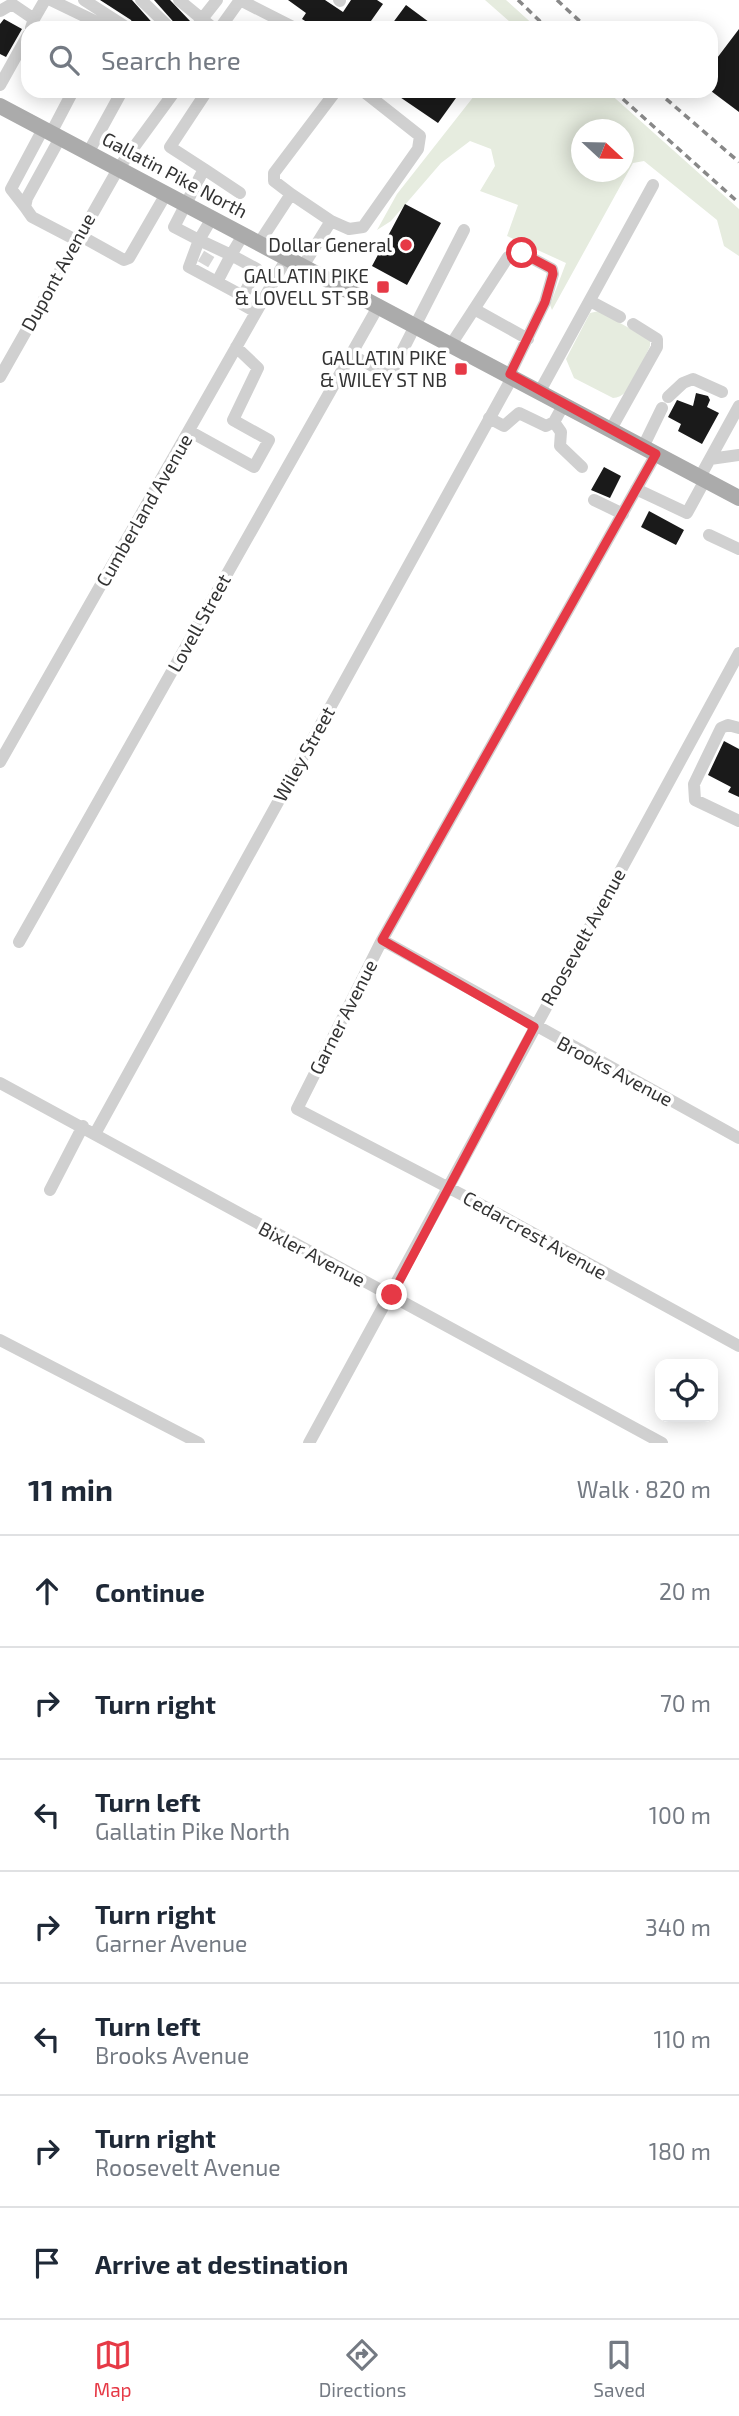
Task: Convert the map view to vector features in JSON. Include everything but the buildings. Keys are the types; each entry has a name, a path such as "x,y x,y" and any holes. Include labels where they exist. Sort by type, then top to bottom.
{"main road":[{"name":"Gallatin Pike North","path":"0,106 452,343 739,498"}],"street":[{"path":"34,21 45,0"},
{"path":"51,0 94,21"},
{"path":"84,0 117,21"},
{"path":"141,0 163,21"},
{"path":"179,0 196,21"},
{"path":"201,21 217,0"},
{"path":"225,21 240,0 262,6 284,21"},
{"path":"0,11 12,4 30,21"},
{"path":"0,85 21,48"},
{"path":"25,207 51,133 69,98"},
{"path":"88,153 118,98"},
{"name":"Dupont Avenue","path":"0,377 77,237 118,169 169,98"},
{"path":"202,98 170,147 240,193"},
{"path":"331,98 274,173 275,181 331,221 349,229 363,227 418,149 421,136 372,98"},
{"path":"51,133 11,189 32,217 124,260 129,258 166,194"},
{"path":"204,169 174,228 198,250 231,255 275,279"},
{"path":"540,391 653,185"},
{"path":"259,243 291,194"},
{"path":"212,218 189,267 243,296"},
{"path":"303,266 331,221"},
{"path":"351,355 390,376 464,230"},
{"path":"216,282 219,267 231,255 243,234"},
{"name":"Wiley Street","path":"96,1132 512,375 545,302 552,269 516,253 508,257 474,309"},
{"name":"Cumberland Avenue","path":"0,762 287,258"},
{"path":"256,312 240,303 257,269"},
{"path":"590,301 620,317"},
{"name":"Lovell Street","path":"19,942 379,305"},
{"path":"452,343 474,309 528,339"},
{"path":"611,429 657,347 657,339 652,333 633,324"},
{"path":"189,431 254,467 269,440 233,421 258,368 236,347"},
{"name":"Garner Avenue","path":"299,1105 382,940 636,489 665,403 683,383 693,379 722,392"},
{"path":"489,418 505,426 519,413 546,426 554,422 564,404"},
{"path":"636,489 687,513 710,458 739,406"},
{"path":"554,422 561,432 560,446 582,467"},
{"path":"710,458 739,455"},
{"path":"594,500 622,514"},
{"path":"709,535 739,549"},
{"name":"Roosevelt Avenue","path":"309,1443 392,1295 447,1187 739,653"},
{"path":"739,728 728,725 721,728 694,784 693,793 695,800 739,821"},
{"name":"Brooks Avenue","path":"382,940 534,1027 739,1138"},
{"name":"Bixler Avenue","path":"0,1083 96,1132 252,1222 392,1295 662,1443"},
{"name":"Cedarcrest Avenue","path":"299,1105 296,1109 447,1187 739,1346"},
{"path":"50,1190 83,1126"},
{"path":"0,1340 199,1443"}],"shaded area":[{"path":"485,0 506,0 529,21 509,21"},
{"path":"472,98 615,98 739,209 739,256 724,246 717,220 644,161 634,163 634,119 571,119 571,182 623,182 552,310 550,305 566,263 507,236 518,205 480,191 495,166 491,149 470,141 441,163 391,221 377,230 397,194"},
{"path":"599,311 650,340 650,346 631,385 626,392 613,398 574,378 566,359 590,313"}],"tunnel":[{"path":"201,256 216,265"}],"railway":[{"path":"518,0 540,21"},
{"path":"557,0 580,21"},
{"path":"622,98 739,203"},
{"path":"665,98 739,162"}],"place":[{"name":"Dollar General","path":"406,245"},
{"name":"GALLATIN PIKE & LOVELL ST SB","path":"383,287"},
{"name":"GALLATIN PIKE & WILEY ST NB","path":"461,369"}],"route":[{"path":"392,1295 534,1027 382,940 656,454 510,374 545,302 553,274 552,269 522,253"}]}
